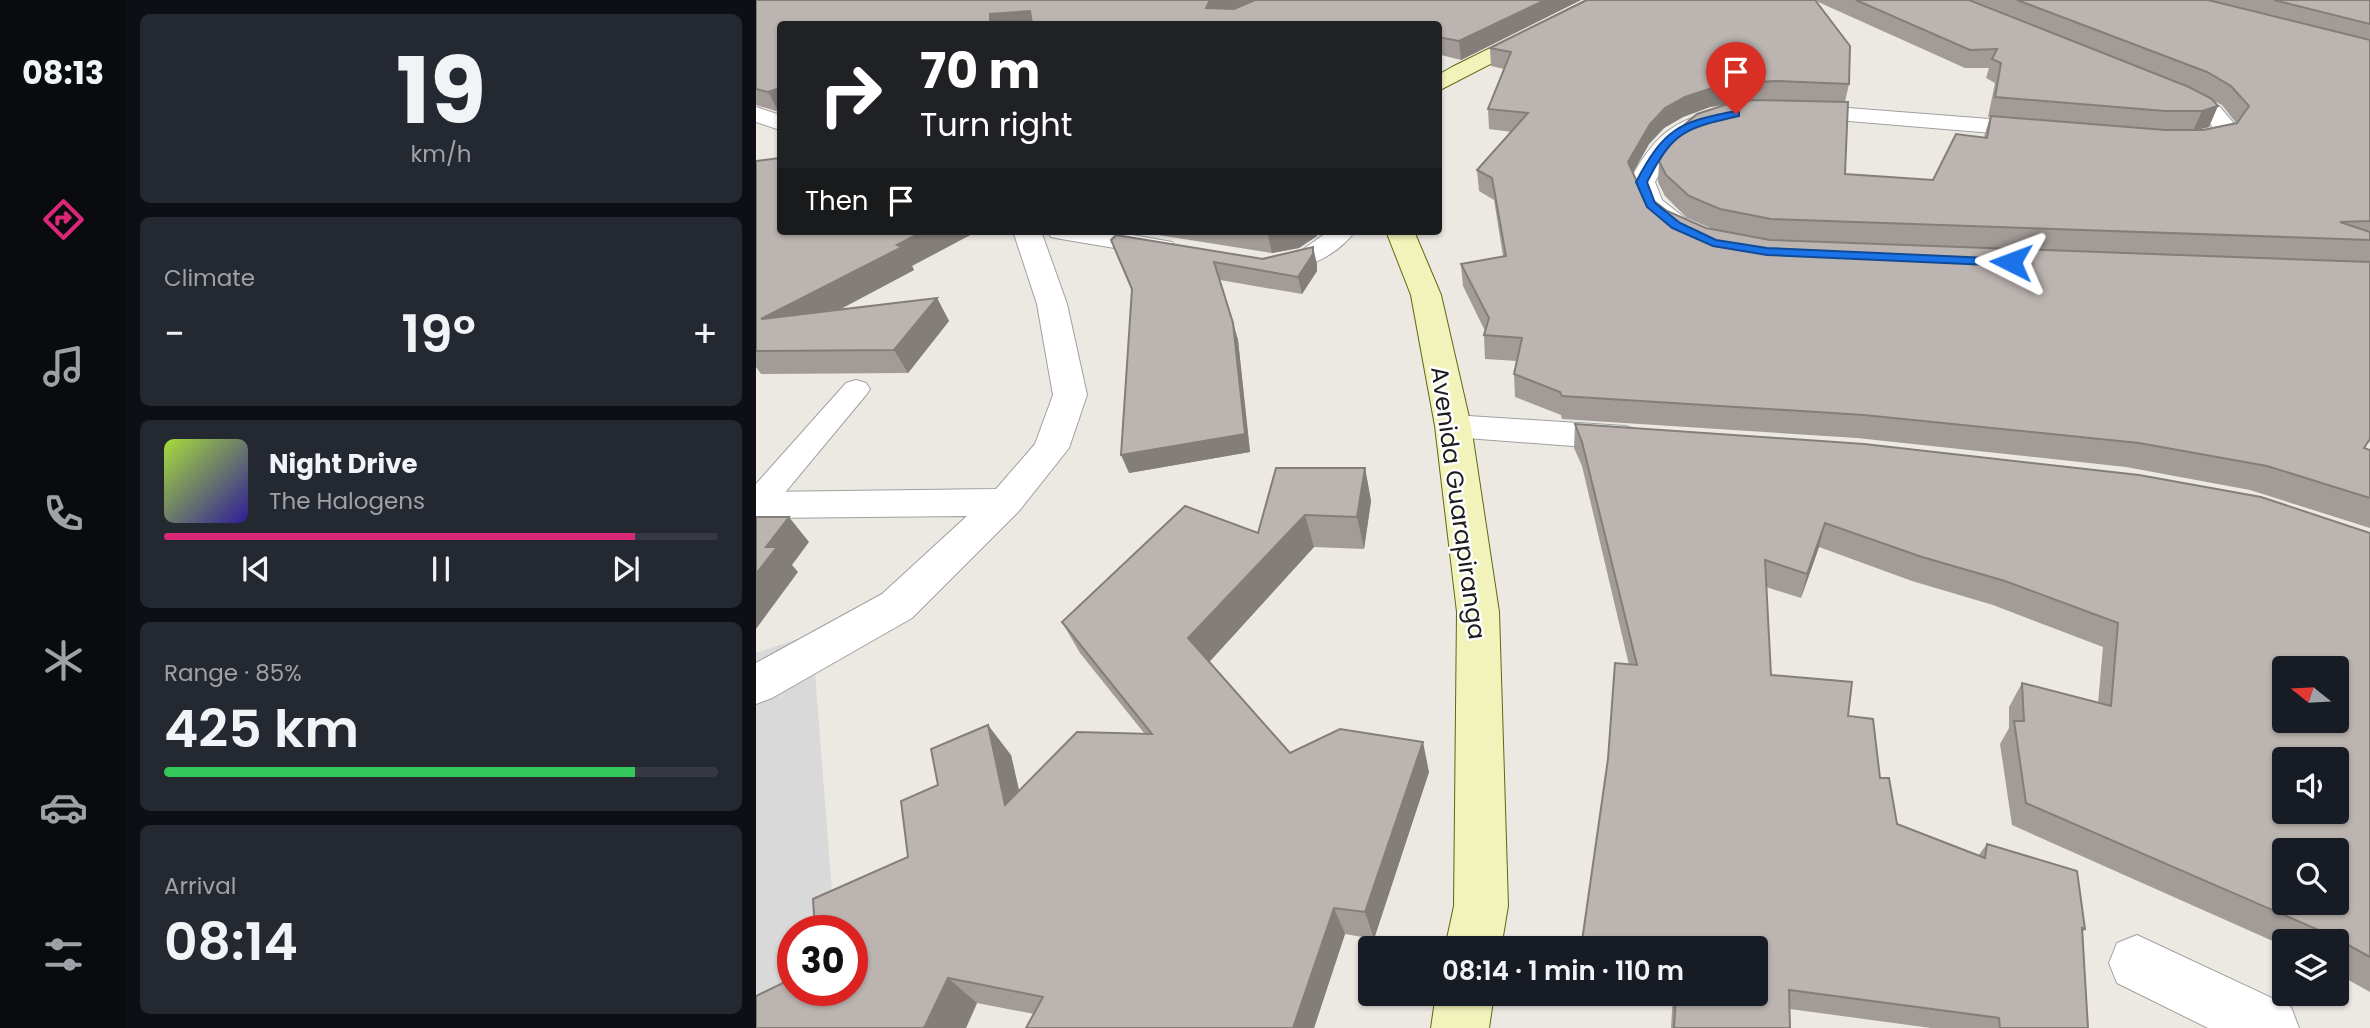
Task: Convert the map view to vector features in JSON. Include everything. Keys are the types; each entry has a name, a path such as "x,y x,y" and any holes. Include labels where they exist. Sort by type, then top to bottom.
{"main road":[{"path":"1442,82 1459,71 1601,0"},
{"name":"Avenida Guarapiranga","path":"1402,235 1426,295 1452,426 1478,612 1480,906 1475,936"},
{"path":"1460,1028 1463,1006"}],"street":[{"path":"2152,83 2212,112 2224,127 2218,135 2193,141 2156,141"},
{"path":"1775,110 2063,132"},
{"path":"1701,237 1676,226 1651,204 1642,182 1658,150 1677,131 1703,120 1749,113"},
{"path":"756,114 777,121"},
{"path":"756,685 897,606 1006,502 1051,449 1070,395 1052,304 1028,235"},
{"path":"1084,235 1183,252"},
{"path":"1452,426 1662,440"},
{"path":"756,505 1006,502"},
{"path":"2137,963 2270,1028"}],"lane":[{"path":"1256,262 1291,263 1307,257 1337,235"},
{"path":"756,505 856,389"}],"shaded area":[{"path":"812,634 834,915 777,915 777,1006 756,1028 756,653"}],"building":[{"path":"756,0 1210,0 1206,8 1234,9 1255,0 1545,0 1459,41 1442,38 1442,21 1032,21 1030,11 990,14 990,21 777,21 777,89 768,92 756,89"},
{"path":"1587,0 1815,0 1850,46 1849,84 1775,81 1712,88 1685,97 1665,108 1650,124 1628,162 1637,182 1650,198 1667,211 1706,228 1770,240 2370,262 2370,439 2364,448 2370,450 2370,498 2267,466 2139,443 1864,415 1562,396 1560,392 1514,374 1522,338 1484,335 1489,318 1461,264 1506,256 1492,178 1477,170 1528,113 1488,109 1511,52 1490,48"},
{"path":"1856,0 1969,0 2189,87 2212,99 2218,106 2202,111 2165,111 1995,97 2001,63 1992,59 1997,49 1970,50"},
{"path":"2017,0 2208,0 2370,40 2370,221 2340,222 2370,232 2370,240 1771,219 1720,209 1689,196 1666,175 1659,161 1677,131 1697,114 1728,104 1753,100 1848,102 1845,174 1933,180 1956,134 1987,138 1991,116 2165,130 2203,130 2237,123 2249,106 2231,86 2207,72"},
{"path":"2274,0 2370,0 2370,24"},
{"path":"777,158 777,235 916,235 897,245 902,247 761,319 937,298 894,350 756,351 756,161"},
{"path":"1116,235 1263,259 1313,247 1313,254 1298,277 1214,262 1233,323 1245,434 1121,455 1132,289 1111,240"},
{"path":"1575,424 1864,444 2139,475 2261,497 2370,533 2370,957 2349,945 2349,929 2316,929 2284,915 2349,915 2349,838 2272,838 2272,910 2026,803 2014,721 2024,721 2022,683 2111,706 2118,623 2005,581 1922,557 1825,523 1807,574 1765,560 1771,675 1852,682 1848,716 1873,719 1880,778 1889,778 1897,824 1985,858 1987,844 2077,871 2085,929 2082,928 2088,1028 2000,1028 1999,1018 1789,990 1790,1028 1674,1028 1675,1006 1768,1006 1768,936 1583,936 1608,759 1615,663 1637,665 1582,442"},
{"path":"1276,468 1365,468 1357,517 1305,515 1188,638 1290,753 1340,729 1423,742 1365,912 1334,908 1293,1028 1026,1028 1043,997 948,978 924,1028 756,1028 756,996 777,986 777,1006 868,1006 868,915 814,915 813,899 908,857 901,801 938,785 931,749 988,725 1005,805 1077,732 1152,734 1062,622 1185,506 1258,533"},
{"path":"756,517 789,517 766,547 777,547 756,574"}],"route":[{"path":"1736,114 1703,120 1677,131 1658,150 1642,182 1651,204 1676,226 1713,243 1767,252 2011,262"}]}
